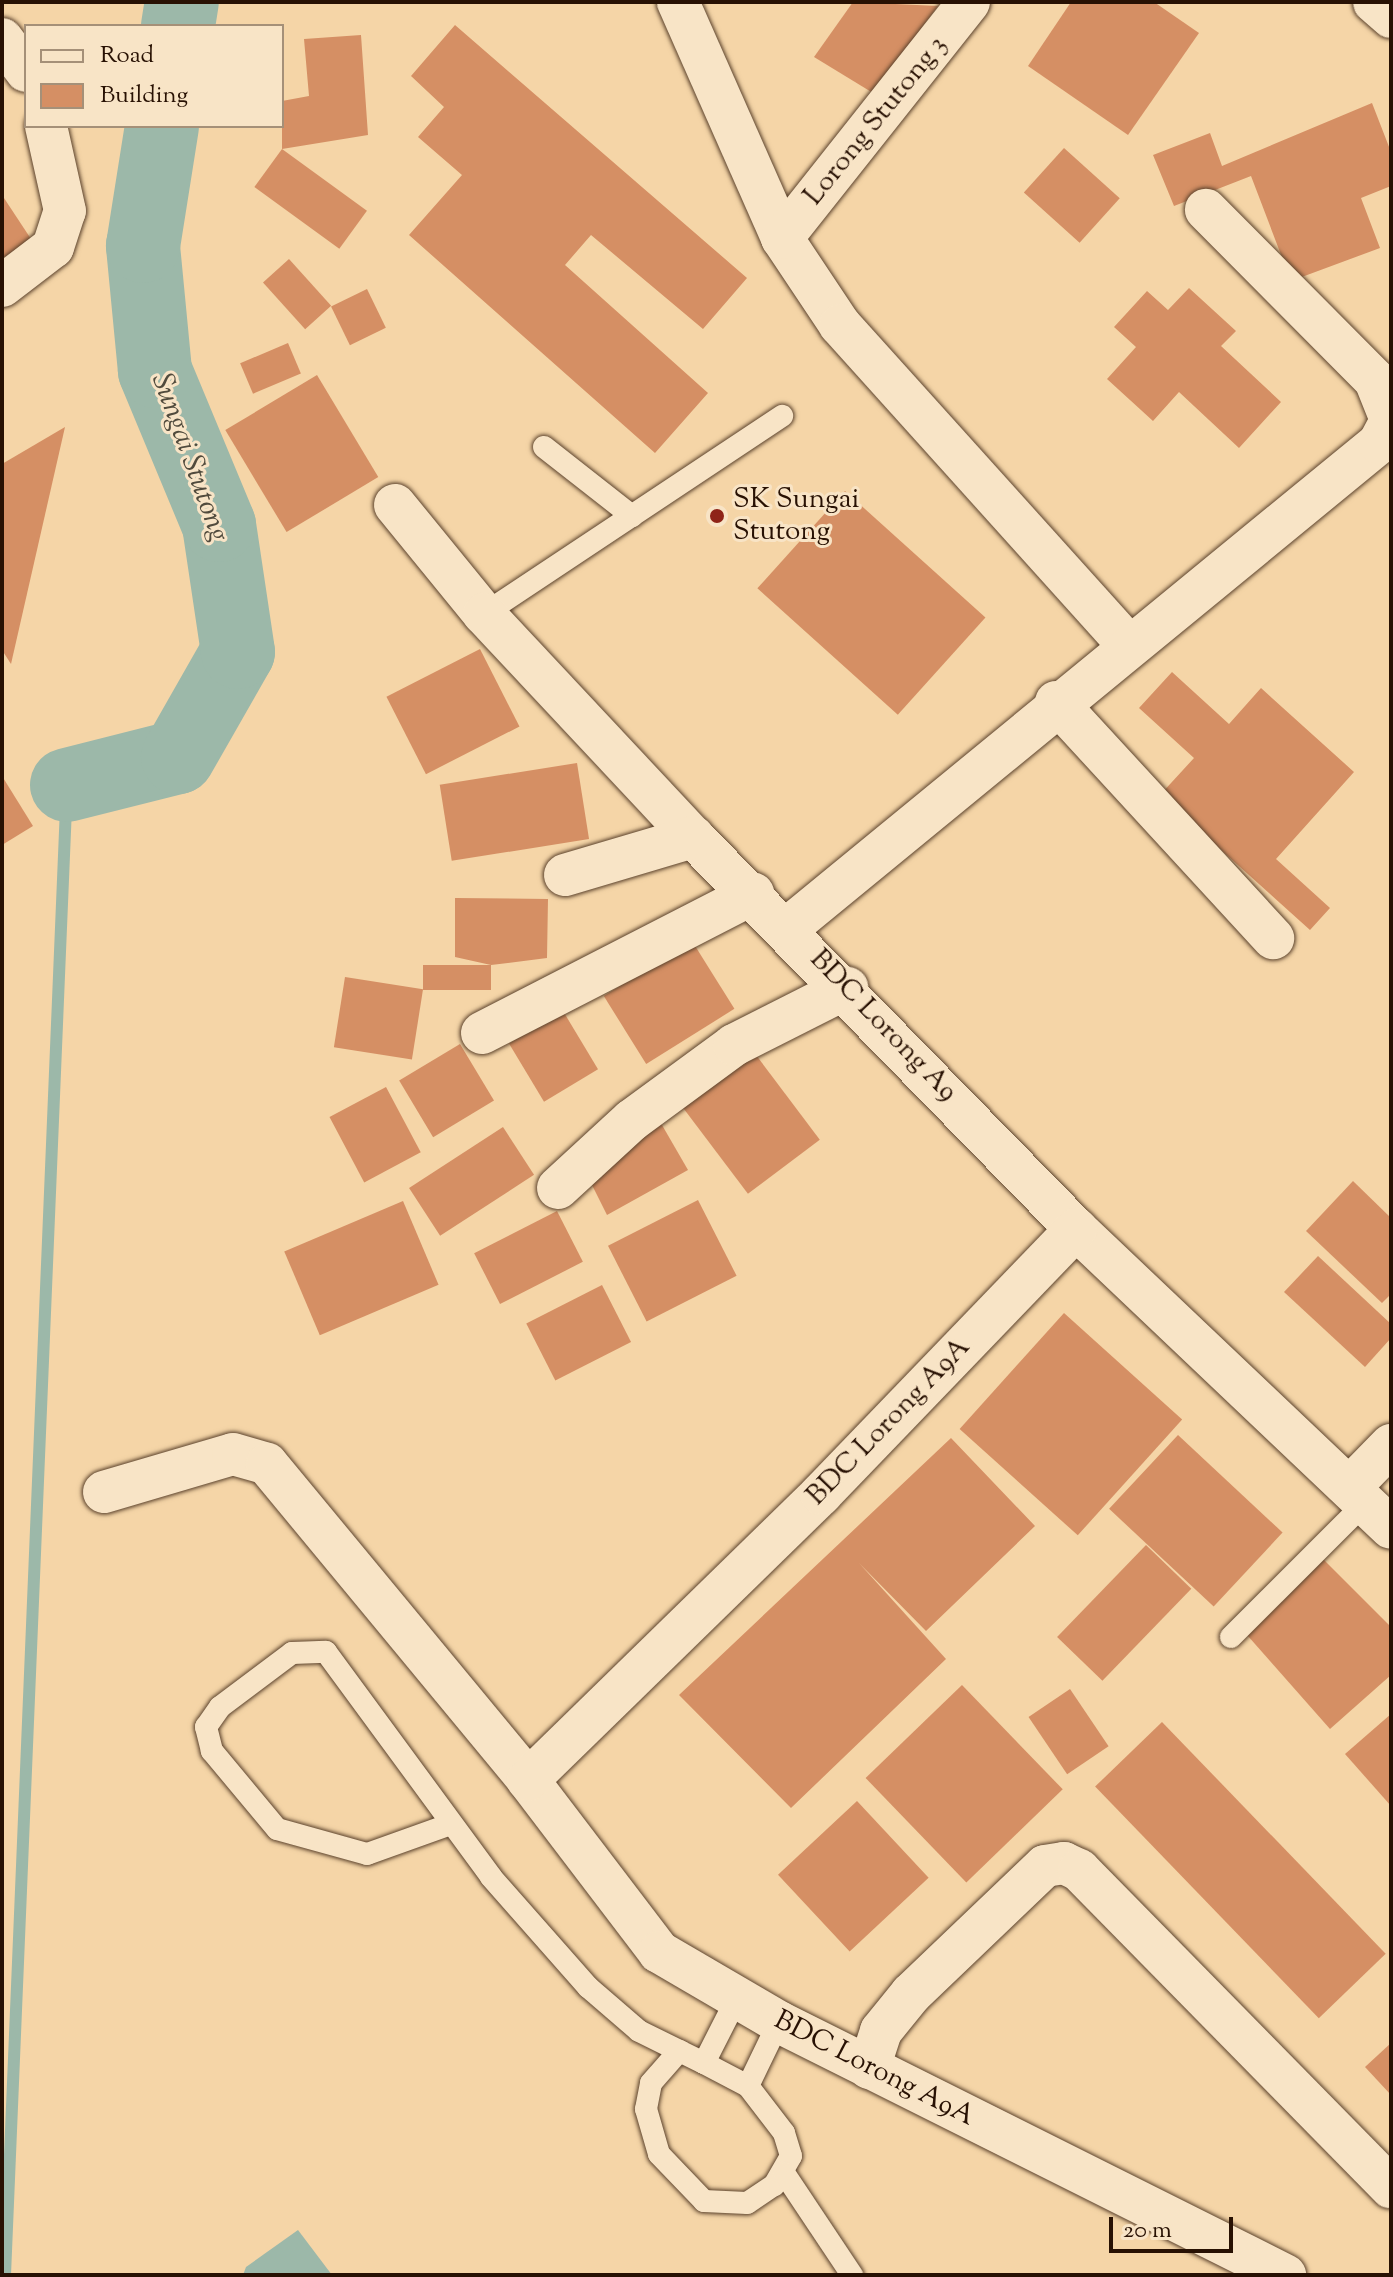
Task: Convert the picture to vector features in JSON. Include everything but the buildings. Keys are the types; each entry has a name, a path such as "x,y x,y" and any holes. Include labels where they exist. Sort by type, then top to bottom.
{"street":[{"path":"678,2 782,238 840,325 1126,643"},
{"name":"Lorong Stutong 3","path":"782,238 969,2"},
{"path":"1374,2 1391,17"},
{"path":"2,39 24,68"},
{"path":"2,286 53,247 65,211 46,128"},
{"path":"789,927 1126,643 1379,443 1391,420 1375,380 1206,210"},
{"name":"BDC Lorong A9","path":"395,505 484,614 693,837 789,927 1076,1229 1369,1506"},
{"path":"1056,702 1273,938"},
{"path":"565,875 693,837"},
{"path":"482,1033 753,894"},
{"path":"558,1188 632,1120 734,1045 847,988"},
{"name":"BDC Lorong A9A","path":"528,1780 821,1494 1076,1229"},
{"path":"1369,1506 1391,1445"},
{"name":"BDC Lorong A9A","path":"104,1492 233,1454 267,1464 528,1780 659,1952 779,2022 1285,2275"},
{"path":"869,2068 881,2031 911,1994 1045,1866 1064,1863 1079,1870 1391,2187"}],"lane":[{"path":"484,614 782,416"},
{"path":"544,447 632,516"},
{"path":"1231,1637 1369,1506"},
{"path":"451,1824 367,1854 277,1829 212,1751 206,1727 220,1707 292,1653 326,1652 451,1824 588,1987 639,2031 704,2063 748,2086 784,2133 791,2156 784,2173 747,2203 719,2205 689,2190 659,2154 646,2109 651,2083 679,2051"},
{"path":"704,2063 737,1998"},
{"path":"748,2086 779,2022"},
{"path":"784,2173 852,2275"}],"shaded area":[{"path":"298,2230 332,2275 243,2275 246,2267"}],"waterway":[{"name":"Sungai Stutong","path":"178,24 182,2"},
{"name":"Sungai Stutong","path":"67,785 178,757 238,652 219,525 155,371 143,246 162,128"},
{"path":"5,2275 67,785"}],"place":[{"name":"SK Sungai Stutong","path":"717,516"}]}
